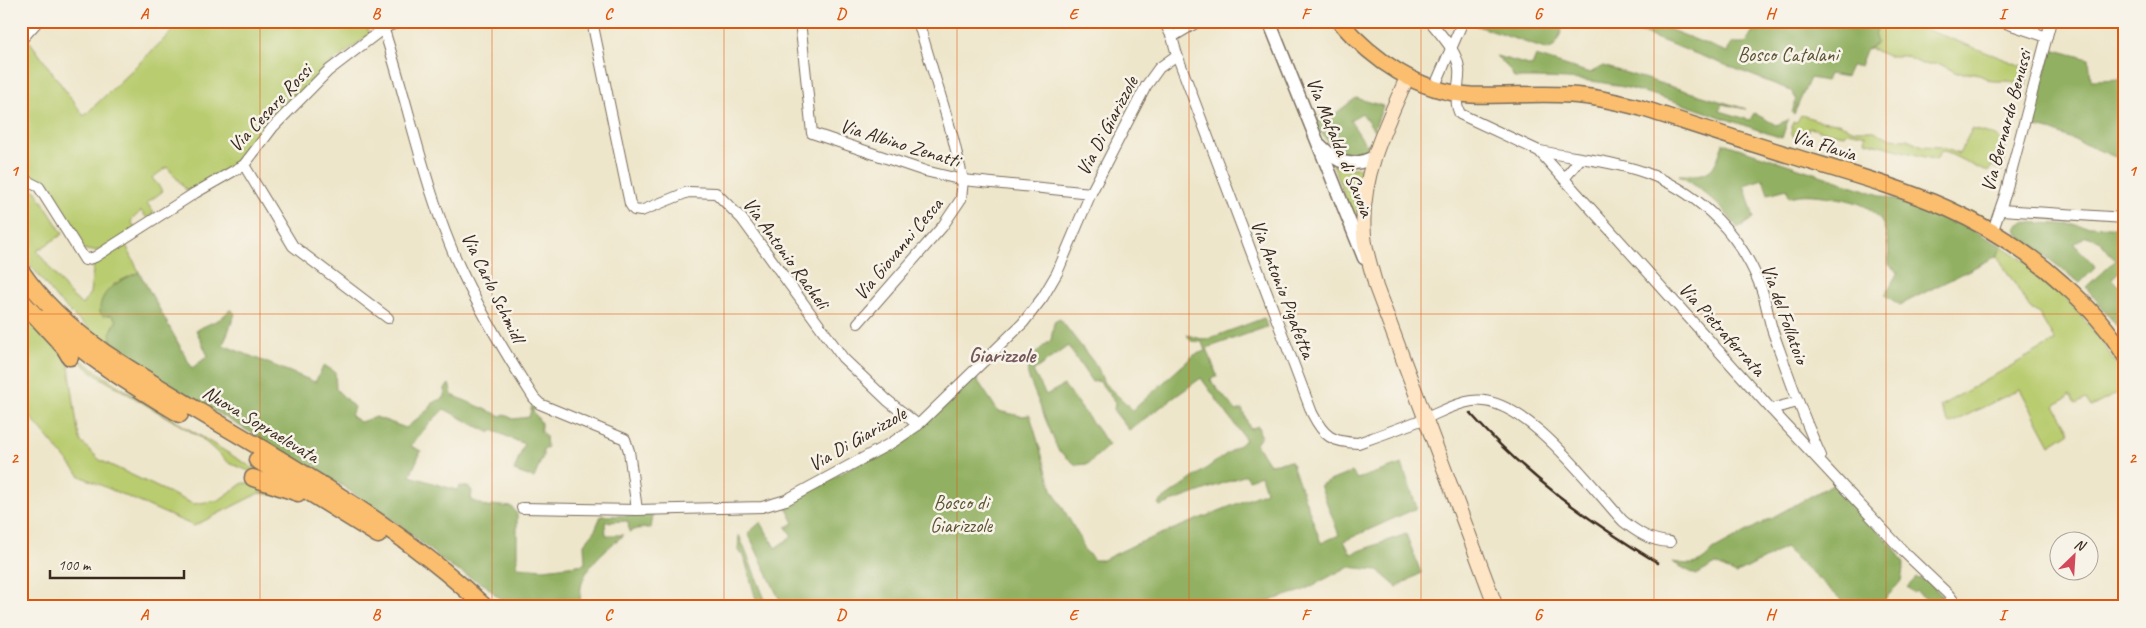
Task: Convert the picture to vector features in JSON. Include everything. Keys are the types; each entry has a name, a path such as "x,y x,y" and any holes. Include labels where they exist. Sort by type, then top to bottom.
{"highway":[{"name":"Nuova Sopraelevata","path":"21,271 55,311 105,353 356,506 421,552 485,607"},
{"name":"Nuova Sopraelevata","path":"21,290 59,331 98,362 387,541 469,607"},
{"path":"21,300 64,347 70,357"},
{"path":"253,478 295,492 345,522 387,541"}],"main road":[{"path":"1339,21 1360,46 1407,78 1374,158 1366,186 1363,220 1364,236 1376,287 1496,607"},
{"name":"Via Flavia","path":"1407,78 1434,88 1457,93 1571,95 1608,100 1641,108 1903,190 1964,214 1993,230 2030,255 2078,296 2107,330 2125,356"}],"street":[{"path":"21,40 38,21"},
{"name":"Via Cesare Rossi","path":"21,178 39,187 85,260 95,257 126,239 195,192 244,165 273,127 328,71 383,25 401,21"},
{"name":"Via Antonio Racheli","path":"592,21 630,204 634,210 641,211 688,192 716,193 742,219 842,358 887,400 918,425"},
{"name":"Via Albino Zenatti","path":"800,21 812,133 925,171 963,180 1091,193"},
{"name":"Via Giovanni Cesca","path":"858,323 953,212 961,199 963,180 953,138 918,21"},
{"path":"1164,21 1172,37 1177,55"},
{"path":"1172,37 1199,21"},
{"name":"Via Mafalda di Savoia","path":"1269,21 1316,142 1376,287"},
{"path":"1430,21 1451,50 1459,66 1457,93"},
{"path":"1434,88 1463,21"},
{"path":"2000,21 2047,37"},
{"name":"Via Bernardo Benussi","path":"1993,230 2001,210 2051,21"},
{"name":"Via Carlo Schmidl","path":"383,25 437,206 460,268 499,343 530,392 540,404 625,439 629,451 637,510"},
{"name":"Via Di Giarizzole","path":"522,508 637,510 762,507 786,500 893,442 918,425 1023,323 1043,298 1057,273 1091,193 1146,86 1159,68 1177,55"},
{"name":"Via Antonio Pigafetta","path":"1177,55 1246,242 1318,426 1328,437 1343,442 1358,443 1473,401 1490,401 1522,416 1544,434 1623,521 1636,532 1655,542 1670,542"},
{"name":"Via Pietraferrata","path":"1457,93 1456,104 1460,114 1539,151 1771,408 1904,552 1948,594 1958,607"},
{"path":"1316,142 1331,156 1341,162 1354,164 1374,158"},
{"name":"Via del Follatoio","path":"1539,151 1654,176 1693,196 1724,226 1746,256 1760,285 1772,330 1798,402 1824,464"},
{"path":"1564,179 1580,159"},
{"path":"244,165 293,246 388,318"},
{"path":"2001,210 2125,218"},
{"path":"1771,408 1798,402"}],"green space":[{"path":"183,21 363,21 370,34 324,69 266,127 243,159 188,192 167,167 152,178 163,191 147,203 154,213 147,218 141,211 131,221 135,228 110,246 96,251 81,248 45,188 21,171 21,48 28,39 84,116"},
{"path":"1472,21 1566,21 1555,46 1548,50 1471,24"},
{"name":"Bosco Catalani","path":"1611,21 1648,21 1727,52 1732,43 1746,43 1755,28 1750,21 1887,21 1878,24 1875,36 1877,43 1866,50 1860,66 1851,66 1846,77 1829,74 1826,81 1810,78 1794,114 1792,113 1796,99 1792,92 1785,88"},
{"path":"1890,21 1905,27 1920,27 2030,69 2025,88 2009,81 1992,81 1975,73 1957,73 1940,64 1922,64 1905,56 1888,56 1869,48 1872,47 1878,24"},
{"path":"2052,49 2089,59 2091,80 2125,79 2125,161 2050,130 2031,126"},
{"path":"1496,56 1532,66 1536,56 1590,73 1603,66 1746,109 1722,104 1720,111 1750,120 1754,113 1776,125 1788,120 1782,138 1675,102 1610,84 1574,79 1514,78 1511,71"},
{"path":"1356,98 1383,106 1374,130 1362,113 1350,120 1366,145 1370,142 1364,152 1348,153 1328,142 1316,122 1321,116 1327,120"},
{"path":"1801,115 1820,121 1838,123 1855,130 1872,130 1889,138 1907,139 1923,146 1941,147 1959,154 1972,129 1990,134 2002,141 2005,145 2005,160 2002,171 1992,166 1988,172 1941,151 1936,160 1865,141 1866,135 1848,131 1844,135 1809,128 1804,137 1794,137 1791,133 1793,122 1797,122"},
{"path":"1723,143 1950,218 2002,246 1997,256 1900,305 1885,295 1898,272 1889,265 1887,236 1883,225 1878,216 1870,209 1847,200 1831,197 1805,195 1789,197 1787,189 1768,194 1763,179 1744,185 1754,218 1738,228 1711,198 1679,175 1698,175 1709,171 1717,161"},
{"path":"1333,164 1341,168 1363,168 1356,226"},
{"path":"21,182 35,190 63,234 37,251 69,293 82,305 90,293 94,262 125,243 139,272 114,284 104,315 111,315 117,320 111,333 112,347 75,317 57,299 21,253"},
{"path":"2024,222 2125,228 2125,267 2112,278 2125,293 2125,337 2086,287 2115,260 2099,240 2086,236 2074,244 2096,267 2080,283 2018,235 2016,229 2019,224"},
{"path":"2002,246 2026,262 2063,295 2090,327 2125,377 2125,389 2091,407 2086,399 2076,404 2070,395 2055,406 2070,432 2050,445 2020,389 1949,424 1940,406 2055,341 2039,314 2030,308 1997,256"},
{"path":"139,272 192,368 208,356 196,330 220,319 231,309 235,314 223,345 315,382 324,365 335,372 336,389 354,407 351,416 360,422 376,417 406,428 430,408 433,403 445,397 445,388 449,384 452,395 501,416 504,414 513,419 529,417 533,402 536,404 533,411 541,423 541,432 546,436 547,448 543,449 543,456 534,478 514,471 524,444 492,430 490,433 444,409 411,446 421,451 410,476 456,490 460,486 469,487 472,491 471,500 490,508 491,505 512,507 517,514 517,567 544,569 585,564 584,544 594,532 601,516 653,515 651,528 636,529 629,532 628,521 605,522 606,535 624,535 598,557 585,575 580,595 582,607 509,607 485,585 451,567 397,523 341,485 173,387 112,347 110,333 117,320 111,315 103,316 100,313 100,305 112,286"},
{"path":"21,308 65,356 69,366 81,442 100,460 193,504 219,500 243,483 257,483 287,497 259,493 194,526 80,476 21,406"},
{"name":"Bosco di Giarizzole","path":"1264,318 1267,327 1207,348 1217,376 1210,380 1236,411 1242,409 1250,429 1258,426 1261,437 1256,444 1269,464 1291,461 1321,543 1339,535 1320,485 1352,472 1357,479 1402,464 1417,508 1344,541 1351,554 1406,534 1421,573 1397,587 1377,570 1348,567 1302,591 1259,604 1259,607 783,607 748,533 761,522 775,548 790,538 792,536 786,527 794,523 785,505 921,428 974,375 998,411 1021,416 1030,415 1052,489 1080,538 1083,548 1094,560 1103,560 1134,545 1266,492 1261,475 1249,480 1246,475 1160,506 1158,503 1246,440 1201,378 1129,430 1114,411 1115,402 1099,381 1092,382 1068,346 1033,371 1046,395 1064,385 1109,445 1088,464 1076,465 1058,450 1028,376 1027,360 1051,340 1054,322 1060,319 1098,368 1104,383 1133,410 1194,355 1205,351 1202,342 1191,341 1187,335 1205,340"},
{"path":"77,357 115,384 274,481 229,463 200,437 96,375"},
{"path":"1833,484 1893,546 1904,563 1901,581 1878,607 1849,607 1785,548 1736,574 1716,564 1696,575 1672,562 1695,564 1713,550"},
{"path":"739,535 768,607 758,607 744,556 738,551"},
{"path":"1916,578 1929,581 1951,607 1936,607 1916,591 1914,593 1907,587"}],"railway":[{"path":"1470,413 1513,457 1558,496 1658,563"}],"district":[{"name":"Giarizzole","path":"1002,355"}]}
